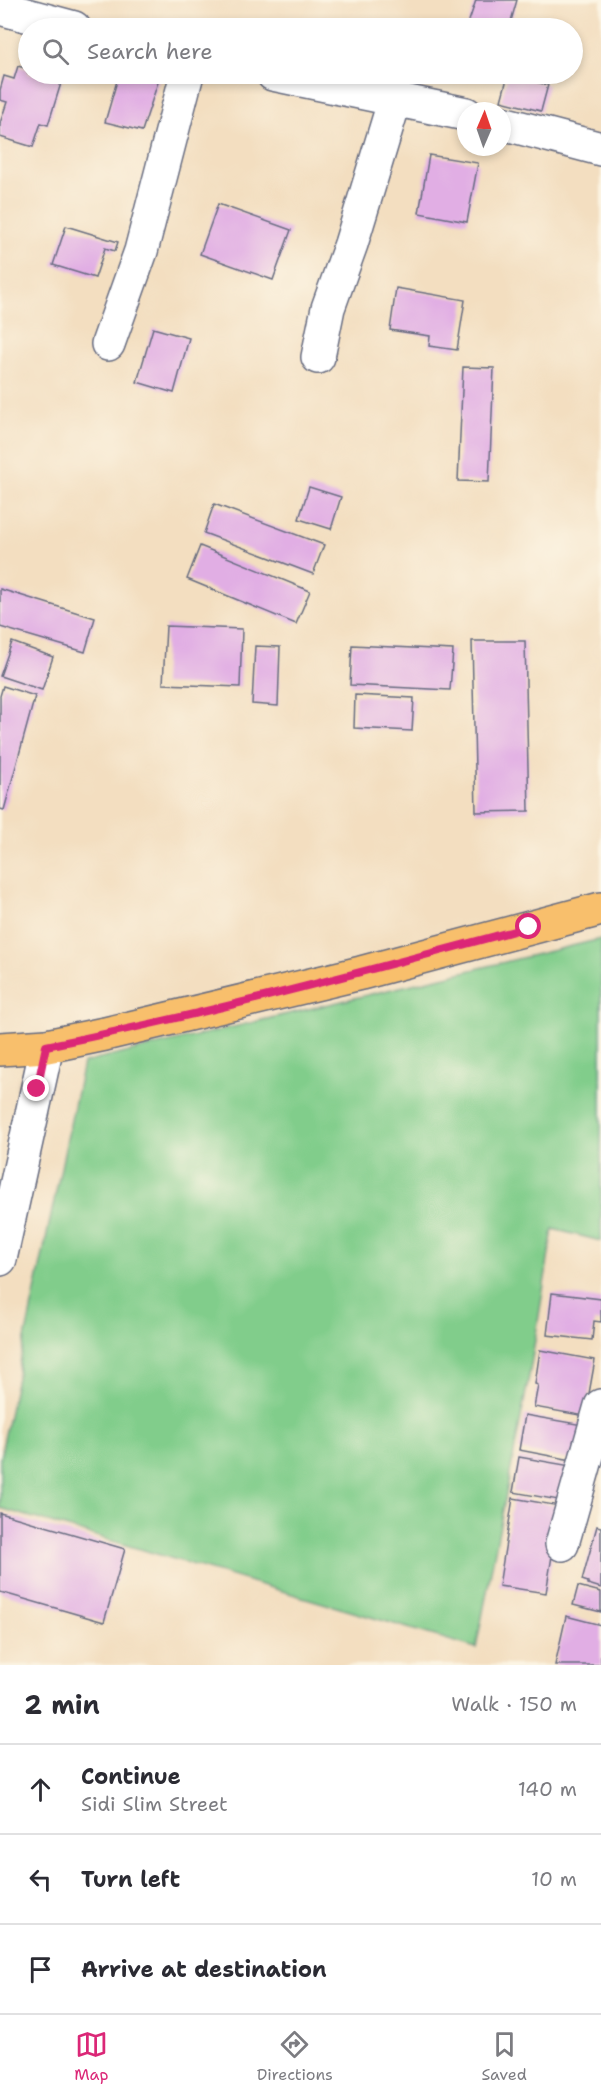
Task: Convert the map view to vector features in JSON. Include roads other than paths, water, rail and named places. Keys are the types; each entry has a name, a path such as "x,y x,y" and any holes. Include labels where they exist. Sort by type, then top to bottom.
{"main road":[{"path":"0,1048 46,1046 105,1034 361,973 601,909"}],"street":[{"path":"0,8 37,18"},
{"path":"108,344 141,251 184,84"},
{"path":"321,84 457,112"},
{"path":"318,357 328,308 351,244 394,99"},
{"path":"511,125 601,149"},
{"path":"0,1259 46,1046"},
{"path":"562,1544 596,1447 601,1406"}]}
